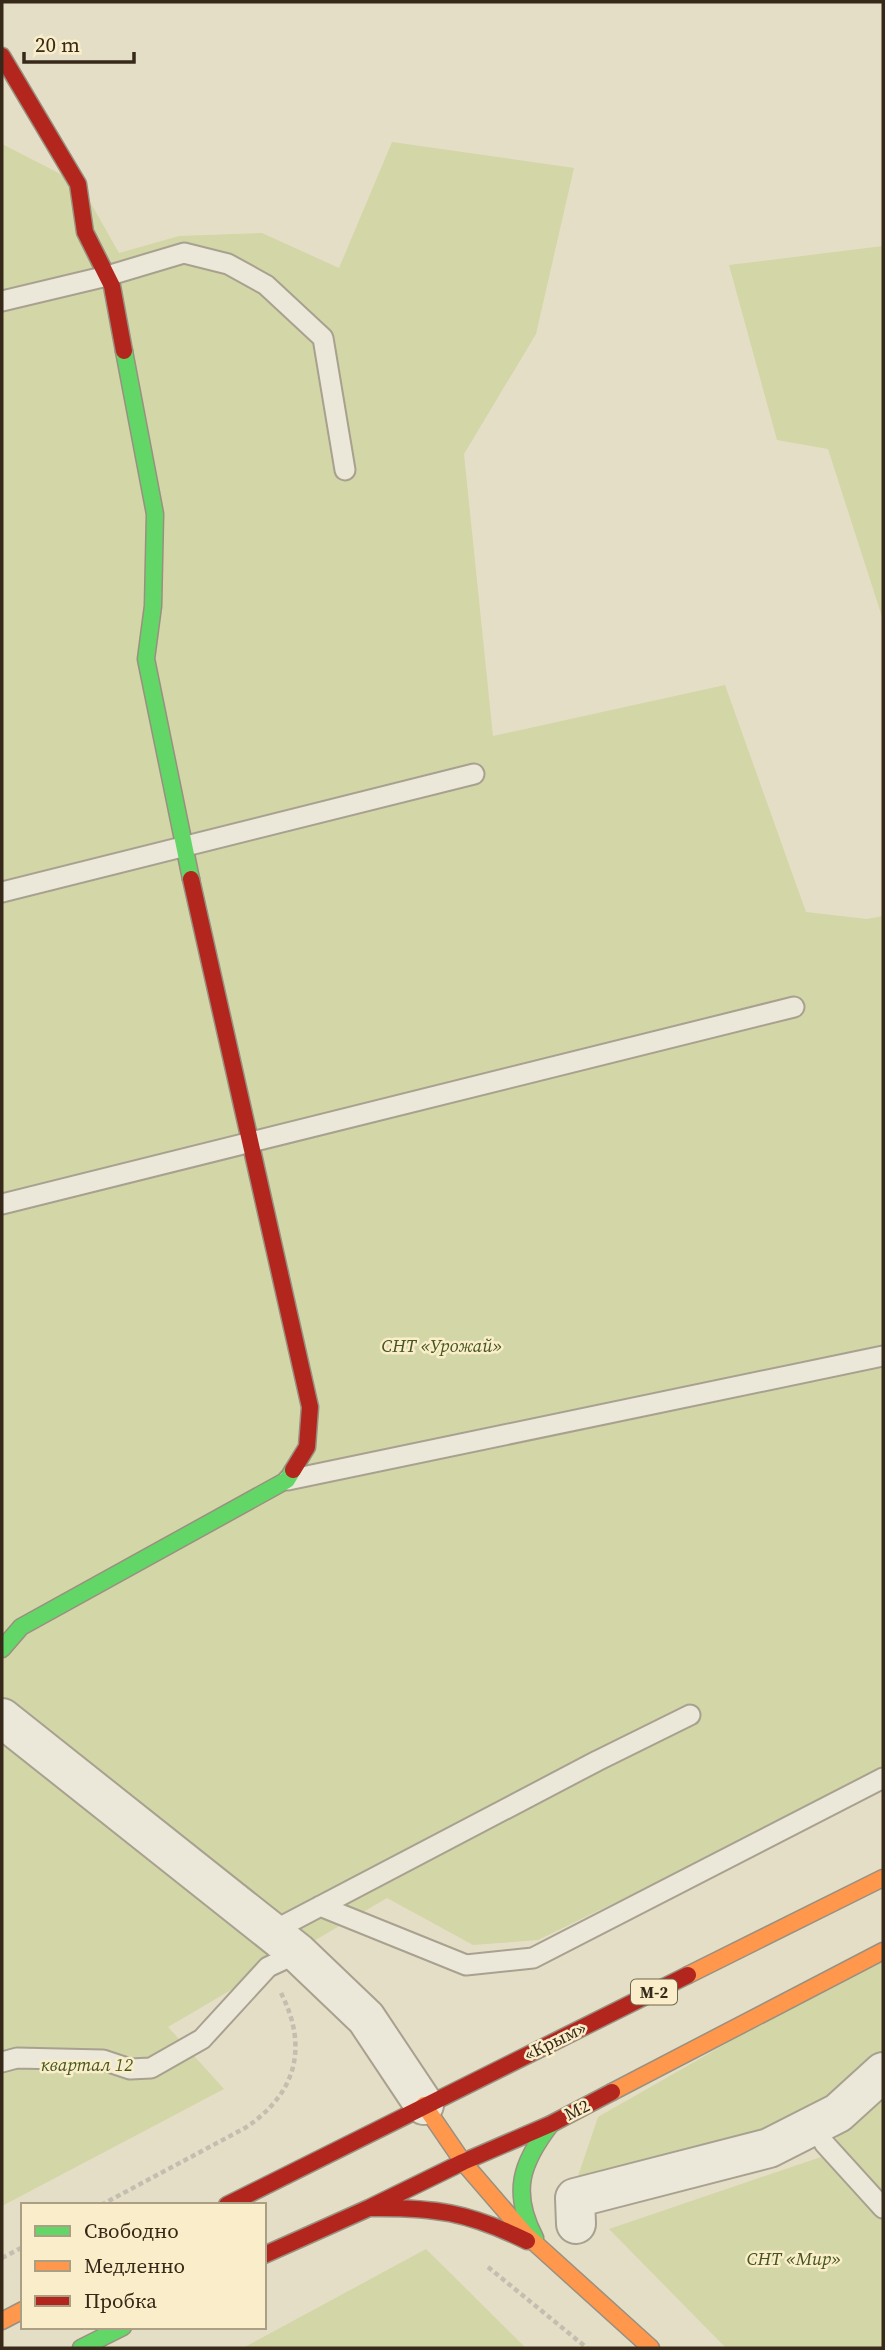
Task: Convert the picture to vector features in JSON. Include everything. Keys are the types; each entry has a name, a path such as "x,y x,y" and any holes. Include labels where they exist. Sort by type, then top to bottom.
{"main road":[{"path":"2,57 33,104 78,184 85,232 113,286 155,514 153,606 146,659 184,846 310,1407 307,1447 287,1480 21,1627 2,1649"},
{"name":"«Крым»","path":"231,2203 883,1878"},
{"name":"М2","path":"266,2254 551,2124 883,1951"},
{"path":"424,2105 463,2162 526,2235 650,2348"},
{"path":"541,2248 527,2225 520,2198 523,2169 534,2144 551,2124"},
{"path":"369,2208 423,2208 458,2214 503,2228 541,2248"},
{"path":"2,2321 21,2311"},
{"path":"81,2348 118,2329"}],"street":[{"path":"2,1718 279,1951 366,2018 424,2105"},
{"path":"576,2224 575,2198 769,2148 838,2113 883,2072"}],"lane":[{"path":"2,301 107,276 184,253 228,264 266,285 323,338 345,470"},
{"path":"2,892 474,774"},
{"path":"2,1204 794,1007"},
{"path":"287,1480 883,1356"},
{"path":"2,2062 17,2058 103,2060 130,2069 151,2067 202,2039 320,1906 597,1760 690,1715"},
{"path":"320,1906 466,1965 533,1958 883,1778"},
{"path":"824,2143 883,2208"}],"path":[{"path":"105,2203 245,2127 264,2115 279,2098 290,2078 296,2056 296,2034 279,1951"},
{"path":"2,2258 21,2248"},
{"path":"481,2262 587,2348"}],"green space":[{"name":"СНТ «Урожай»","path":"392,142 574,168 536,334 464,454 493,736 725,685 806,912 867,919 883,916 883,1773 538,1940 473,1945 387,1898 168,2027 224,2089 2,2206 2,144 80,184 119,253 179,236 262,233 339,268"},
{"path":"883,246 883,620 828,449 777,440 729,265"},
{"path":"883,1954 883,2057 824,2105 750,2141 647,2166 578,2176 598,2117"},
{"name":"СНТ «Мир»","path":"883,2099 883,2348 726,2348 609,2229 821,2157 855,2116"},
{"path":"426,2249 526,2348 243,2348"}],"traffic: fast":[{"path":"124,351 155,514 153,606 146,659 191,879"},
{"path":"2,1649 21,1627 287,1480 293,1470"},
{"path":"535,2238 523,2206 523,2178 532,2152 551,2124"},
{"path":"81,2348 119,2329"}],"traffic: slow":[{"path":"688,1975 883,1878"},
{"path":"612,2092 883,1951"},
{"path":"424,2105 463,2162 526,2235 651,2348"},
{"path":"2,2321 21,2311"}],"traffic: jam":[{"path":"2,56 78,184 85,232 112,286 124,351"},
{"path":"191,879 310,1407 307,1447 293,1470"},
{"path":"231,2203 688,1975"},
{"path":"266,2254 551,2124 612,2092"},
{"path":"369,2208 450,2213 487,2223 527,2241"}],"park label":[{"name":"квартал 12","path":"87,2065"}]}
